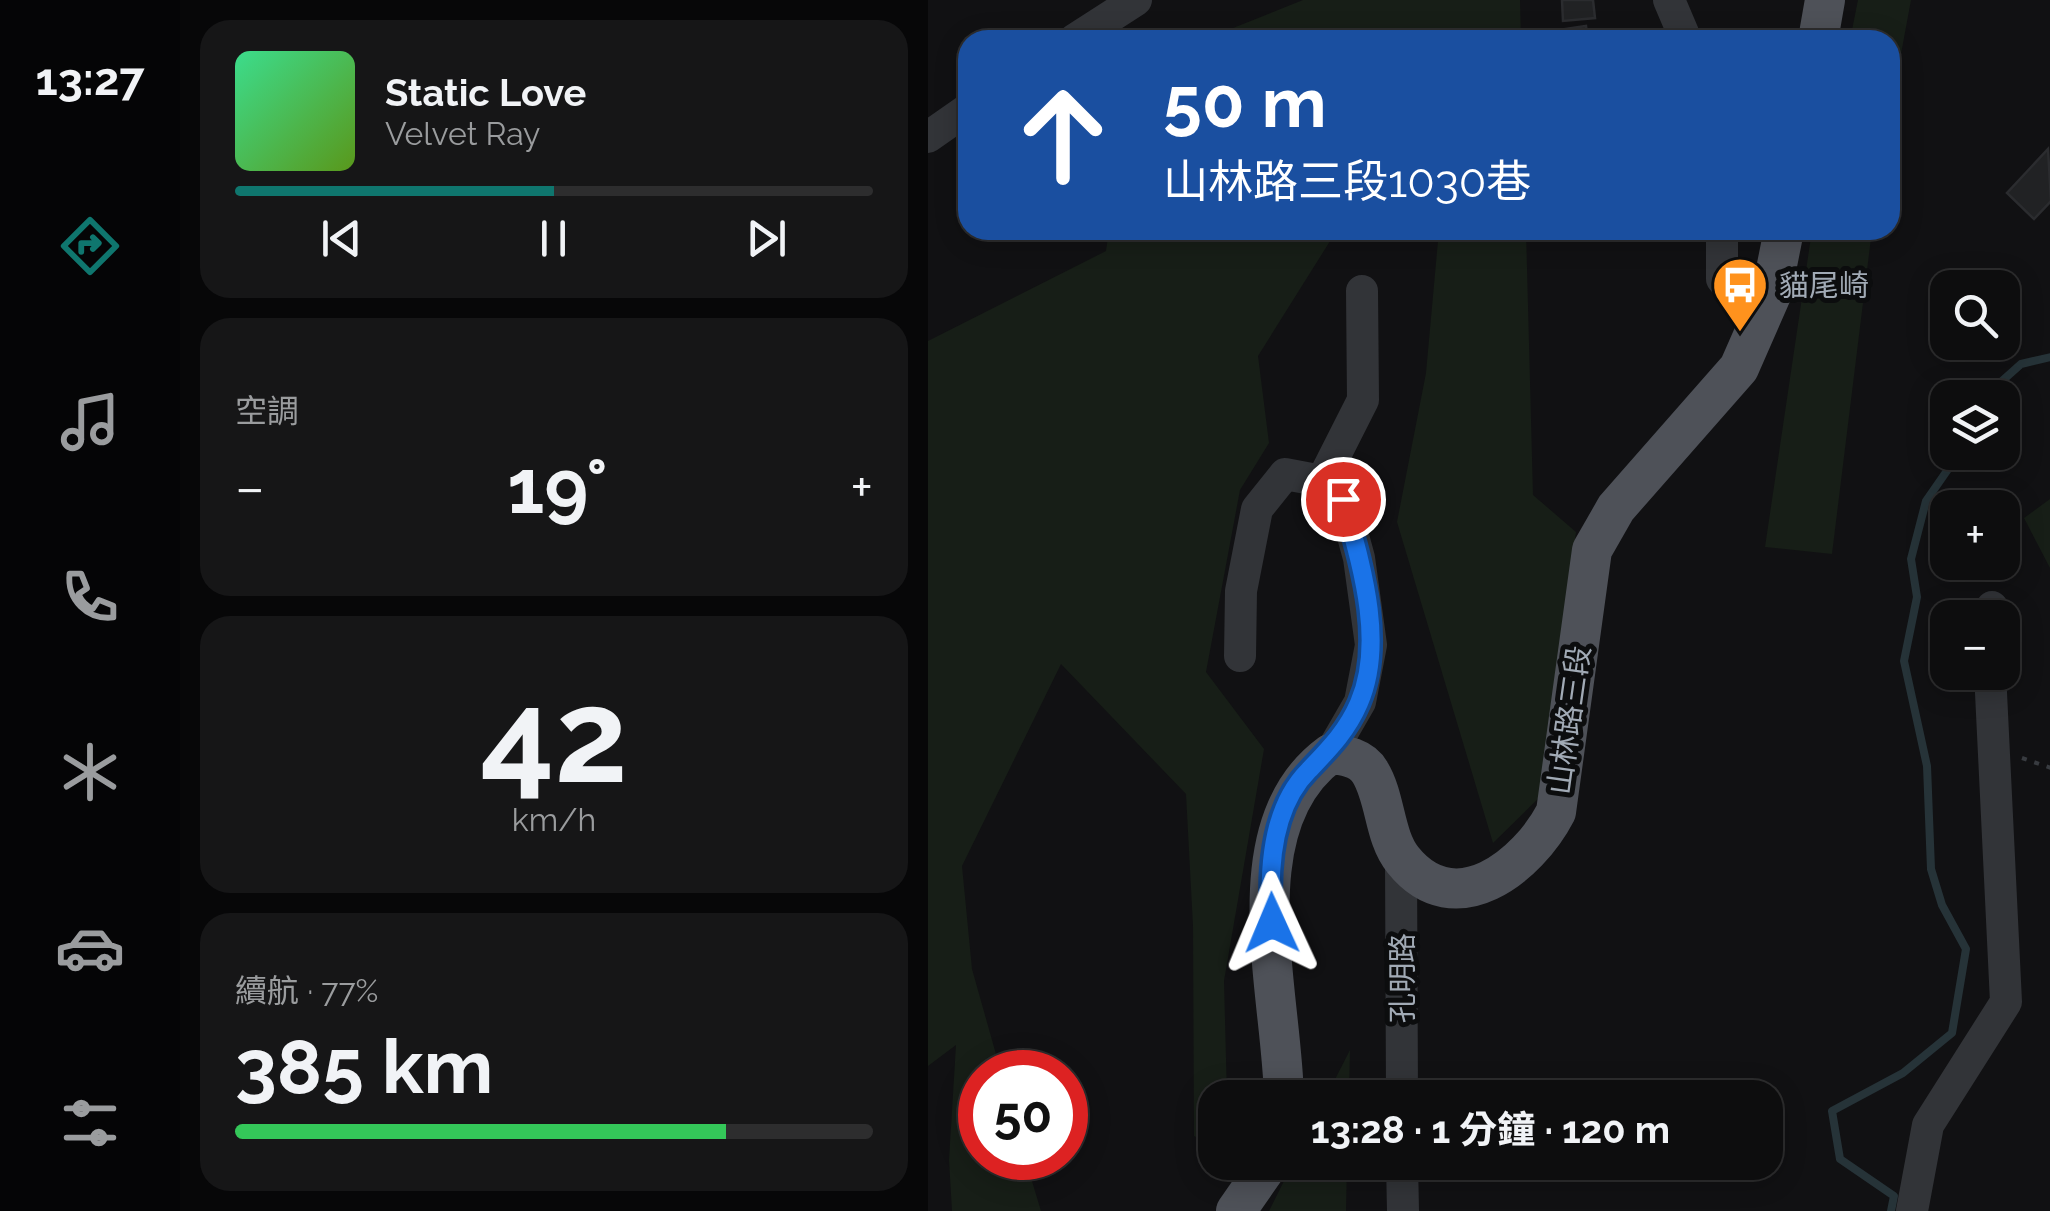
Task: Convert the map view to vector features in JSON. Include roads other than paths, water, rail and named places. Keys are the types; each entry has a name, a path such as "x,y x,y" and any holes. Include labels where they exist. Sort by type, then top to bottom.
{"main road":[{"path":"1820,30 1825,0"},
{"name":"山林路三段","path":"1401,858 1425,880 1452,890 1486,884 1516,866 1541,841 1556,812 1592,550 1616,508 1738,368 1772,295 1782,240"},
{"path":"1283,1080 1269,886 1284,810 1310,769 1330,754 1350,756 1370,770 1401,858"},
{"path":"1236,1211 1258,1180"}],"street":[{"path":"1090,30 1136,0"},
{"path":"1669,0 1682,30"},
{"path":"928,137 958,116"},
{"path":"1722,240 1722,280 1760,326"},
{"path":"1322,481 1363,400 1362,291"},
{"path":"1240,656 1241,591 1257,509 1285,474 1322,481 1343,499 1359,558 1371,645 1360,702 1330,754"},
{"path":"1912,1211 1928,1125 2006,1002 1991,690"},
{"name":"孔明路","path":"1401,858 1402,1080"},
{"path":"1402,1180 1403,1211"}],"waterway":[{"path":"2003,380 2021,364 2051,357"},
{"path":"1891,1211 1894,1196 1840,1159 1832,1111 1903,1073 1952,1033 1966,949 1942,905 1931,869 1927,766 1904,661 1917,597 1911,559 1926,501 1948,470"}],"place":[{"name":"貓尾崎","path":"1740,334"}]}
